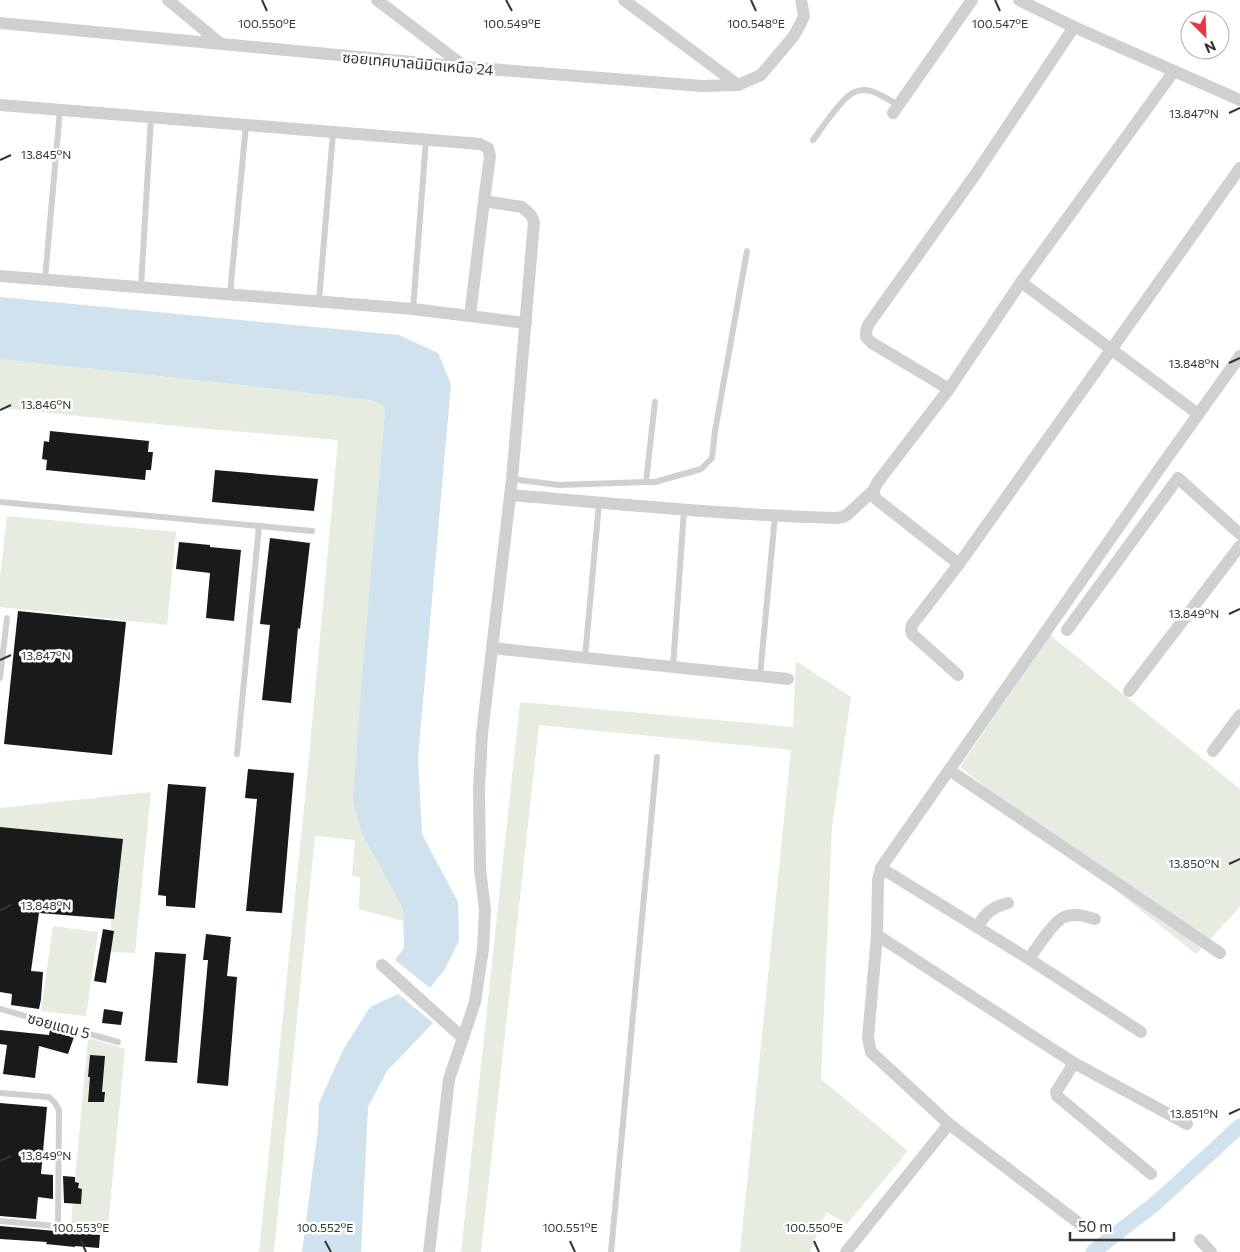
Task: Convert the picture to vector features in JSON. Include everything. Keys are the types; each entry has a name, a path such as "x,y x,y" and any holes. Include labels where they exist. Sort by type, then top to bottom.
{"street":[{"path":"168,0 221,44"},
{"path":"377,0 465,67"},
{"path":"624,0 738,85"},
{"name":"ซอยเทศบาลนิมิตเหนือ 24","path":"0,23 465,67 702,86 738,85 761,75 793,37 804,16 801,0"},
{"path":"895,109 972,0"},
{"path":"1018,0 1074,27 1240,100"},
{"path":"949,390 872,343 866,337 868,326 975,175 1074,27"},
{"path":"510,495 775,516 843,517 848,514 873,491 877,483 949,390 1021,282 1174,70"},
{"path":"0,106 480,144 488,148 490,156 470,316"},
{"path":"958,675 912,634 912,625 959,564 1240,168"},
{"path":"429,1252 449,1079 475,1002 483,949 485,910 480,869 478,790 482,734 512,478 534,222 531,215 522,207 484,201"},
{"path":"0,276 413,309 526,323"},
{"path":"1021,282 1198,414"},
{"path":"1084,1227 949,1124 870,1052 868,1038 877,935 878,880 881,868 1240,356"},
{"path":"1067,630 1178,478 1240,534"},
{"path":"873,491 876,499 959,564"},
{"path":"1129,691 1240,546"},
{"path":"492,648 788,679"},
{"path":"1213,751 1240,715"},
{"path":"949,770 1220,953"},
{"path":"881,868 1029,959 1141,1032"},
{"path":"977,927 988,912 996,906 1008,903"},
{"path":"1029,959 1056,923 1063,917 1081,915 1095,919"},
{"path":"877,935 1074,1063 1187,1124"},
{"path":"382,965 463,1038"},
{"path":"1074,1063 1056,1092 1057,1096 1151,1174"},
{"path":"846,1252 949,1124"},
{"path":"1200,1240 1210,1252"}],"lane":[{"path":"813,140 844,100 858,90 873,92 895,109"},
{"path":"45,279 60,110"},
{"path":"141,287 151,118"},
{"path":"230,294 246,125"},
{"path":"320,301 333,133"},
{"path":"413,309 426,140"},
{"path":"512,478 558,485 655,482 701,469 712,458 715,431 747,251"},
{"path":"646,482 655,402"},
{"path":"0,502 312,531"},
{"path":"585,658 599,503"},
{"path":"673,667 684,510"},
{"path":"760,676 775,516"},
{"path":"237,754 258,526"},
{"path":"0,678 7,618"},
{"path":"611,1252 657,757"},
{"name":"ซอยแดน 5","path":"0,1009 118,1042"},
{"path":"0,1093 49,1097 59,1110 58,1226"},
{"path":"0,1221 98,1230"}],"shaded area":[{"path":"0,359 250,386 375,401 384,405 362,834 403,909 403,921 359,909 360,877 352,876 355,840 315,836 274,1252 259,1252 308,768 338,440 0,408"},
{"path":"7,516 176,532 167,625 0,607 0,578"},
{"path":"1050,635 1240,789 1240,907 1196,954 960,767"},
{"path":"796,661 851,697 832,827 821,1079 908,1151 847,1224 826,1212 810,1252 740,1252 791,750 539,725 481,1252 461,1252 520,702 793,727"},
{"path":"151,792 135,953 111,952 112,842 107,838 0,827 0,808"},
{"path":"53,926 98,932 86,1016 41,1011"},
{"path":"88,1038 125,1049 108,1226 71,1223"}],"water":[{"path":"0,297 399,335 438,353 451,384 418,758 422,834 458,902 459,941 445,969 430,988 395,960 404,948 403,909 362,834 353,801 384,406 375,401 0,359"},
{"path":"398,994 433,1023 387,1071 368,1107 361,1252 302,1252 318,1130 319,1103 343,1050 370,1007"}],"building":[{"path":"50,431 149,441 148,452 153,452 151,470 146,470 145,480 46,470 47,460 42,459 44,441 49,442"},
{"path":"215,470 318,479 314,511 212,502"},
{"path":"270,538 310,543 300,629 298,628 291,703 262,700 270,625 260,624"},
{"path":"179,542 241,550 234,621 206,618 210,573 176,569"},
{"path":"18,611 126,622 112,755 4,744"},
{"path":"248,769 294,773 282,913 246,911 257,799 245,798"},
{"path":"168,784 206,787 195,908 166,906 166,896 158,895"},
{"path":"0,827 123,839 114,919 39,913 31,971 43,972 39,1009 11,1005 12,994 0,992"},
{"path":"103,929 114,931 106,983 94,981"},
{"path":"206,934 231,937 227,976 237,977 228,1086 197,1083 208,960 203,960"},
{"path":"155,952 186,954 177,1063 145,1061"},
{"path":"104,1009 123,1012 121,1025 102,1023"},
{"path":"0,1030 49,1035 50,1030 74,1037 68,1054 39,1046 35,1078 3,1074 7,1045 0,1044"},
{"path":"90,1055 105,1056 102,1092 105,1092 104,1102 88,1102"},
{"path":"0,1103 47,1107 41,1174 53,1175 53,1199 38,1197 36,1219 0,1216"},
{"path":"63,1176 75,1177 75,1182 79,1183 78,1188 82,1189 81,1204 64,1203"},
{"path":"0,1226 100,1235 99,1248 0,1239"}],"waterway":[{"path":"1093,1252 1156,1203 1240,1126"}]}
